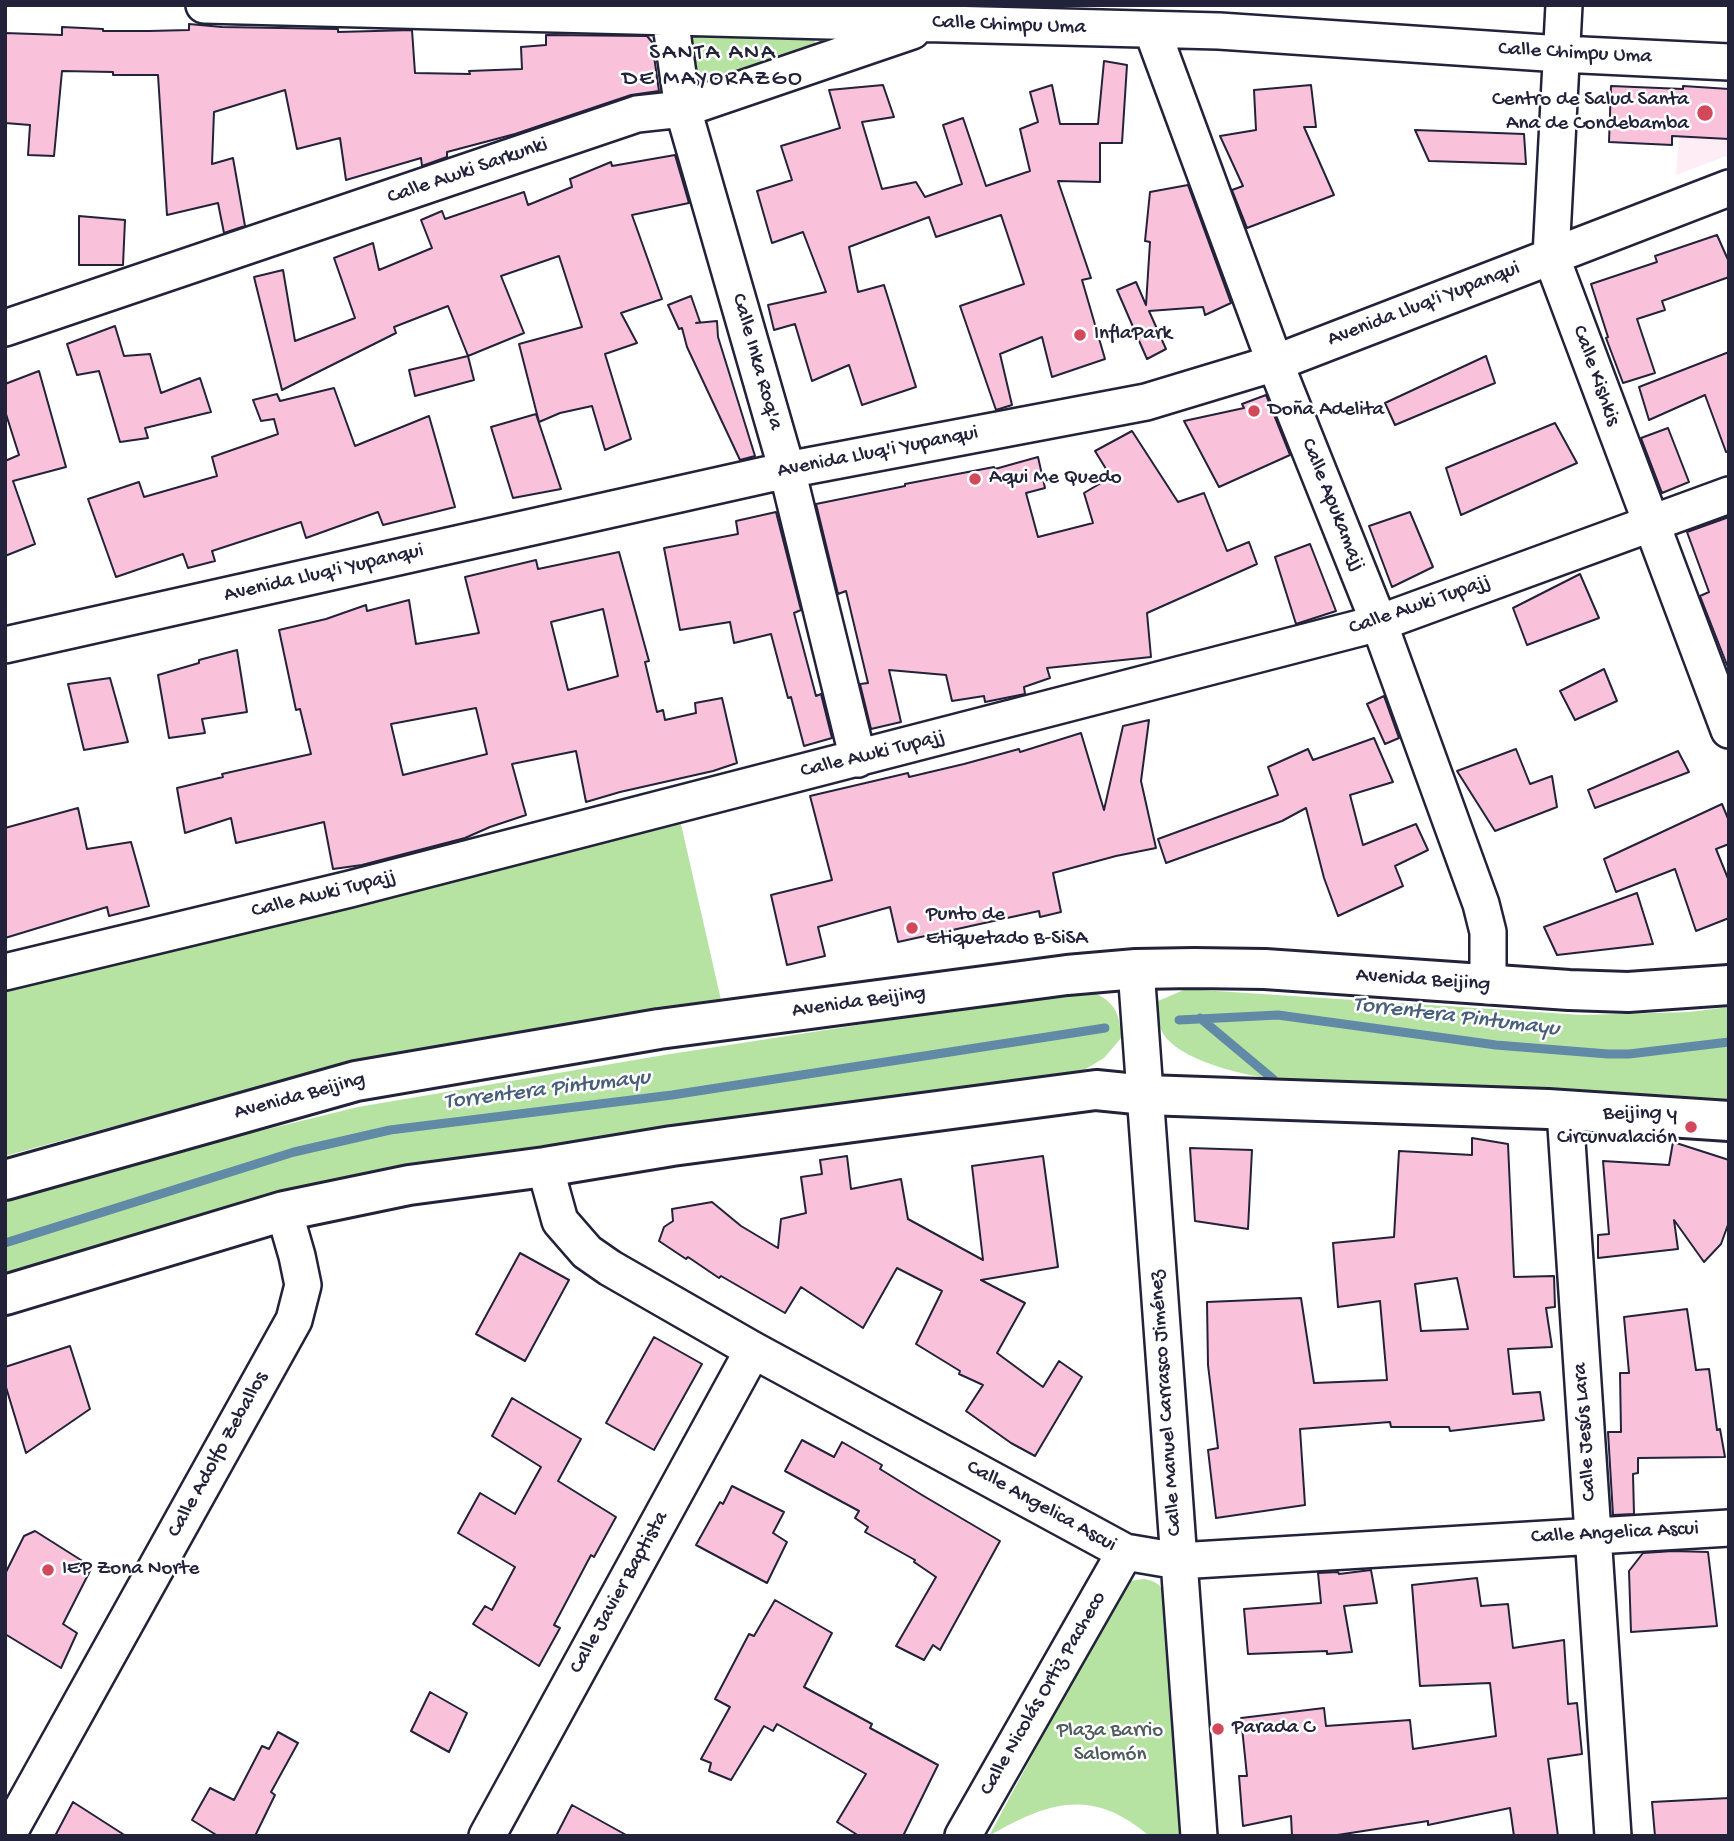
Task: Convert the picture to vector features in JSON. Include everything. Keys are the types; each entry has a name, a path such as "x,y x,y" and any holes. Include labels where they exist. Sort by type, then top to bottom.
{"main road":[{"name":"Avenida Beijing","path":"5,1180 356,1081 659,1030 1067,975 1136,969 1265,969 1488,986 1628,992 1729,985"},
{"path":"5,1295 284,1211 409,1185 545,1167 672,1146 1096,1090 1146,1095 1565,1111 1729,1121"}],"street":[{"name":"Calle Chimpu Uma","path":"204,5 671,12 812,22 1152,30 1221,18 1561,54 1729,62"},
{"name":"Calle Kishkis","path":"1564,5 1551,256 1729,730"},
{"name":"Calle Inka Roq'a","path":"671,12 684,110 787,470 858,759"},
{"path":"812,22 822,29 828,40 828,53 822,64"},
{"name":"Calle Awki Sarkunki","path":"5,328 637,114 684,110 932,24"},
{"name":"Calle Apukamajj","path":"1152,30 1275,363 1379,623 1481,904 1488,932 1488,986"},
{"name":"Avenida Lluq'i Yupanqui","path":"5,645 787,470 1146,402 1275,363 1729,188"},
{"name":"Calle Awki Tupajj","path":"5,972 364,886 1379,623 1729,495"},
{"name":"Calle Manuel Carrasco Jiménez","path":"1136,969 1199,1836"},
{"name":"Calle Jesús Lara","path":"1565,1111 1613,1836"},
{"path":"1669,1116 1729,1132"},
{"name":"Calle Angelica Ascui","path":"545,1167 560,1221 587,1252 753,1350 1125,1552 1178,1561 1729,1528"},
{"name":"Calle Adolfo Zeballos","path":"7,1836 294,1320 303,1285 284,1211"},
{"name":"Calle Javier Baptista","path":"487,1836 753,1350"},
{"name":"Calle Nicolás Ortiz Pacheco","path":"963,1836 1125,1552"}],"shaded area":[{"name":"Centro de Salud Santa Ana de Condebamba","path":"1683,86 1729,89 1729,155 1676,175"}],"green space":[{"path":"693,33 805,35 814,39 817,47 694,89 687,39"},
{"path":"681,824 721,1000 353,1061 5,1156 5,985"},
{"path":"1186,989 1582,1015 1689,1012 1729,1007 1729,1102 1554,1088 1273,1079 1247,1074 1216,1066 1187,1054 1166,1038 1158,1020 1158,1001"},
{"path":"1091,991 1111,1004 1119,1021 1122,1037 1104,1058 1084,1070 671,1131 5,1280 5,1201 178,1151 358,1107 664,1055"},
{"name":"Plaza Barrio Salomón","path":"1144,1579 1160,1586 1166,1603 1181,1836 1149,1836 1108,1811 1070,1805 1031,1815 989,1836 1122,1588 1130,1581"}],"building":[{"path":"189,24 338,29 338,32 412,30 415,73 470,74 469,71 522,69 521,47 546,45 546,35 647,36 652,42 659,91 631,95 515,134 447,152 447,157 422,166 421,158 346,180 340,138 297,149 285,90 214,112 212,164 233,158 245,226 224,233 218,203 167,215 158,75 62,71 54,156 28,155 30,125 5,123 5,33 62,35 62,27 103,31 189,30"},
{"path":"1104,61 1127,65 1122,143 1100,143 1100,182 1058,181 1091,278 1082,280 1105,359 1052,377 1042,337 1000,354 1012,405 996,410 960,306 1024,284 1001,215 936,237 929,217 849,247 858,292 884,285 916,387 862,405 849,365 812,381 795,324 774,330 768,305 826,292 803,232 772,243 757,191 792,180 781,146 840,128 829,90 883,85 894,117 862,122 882,189 916,182 925,197 962,184 943,125 963,118 986,186 1030,171 1020,129 1038,122 1030,92 1052,85 1060,124 1098,124"},
{"path":"1311,85 1316,127 1304,127 1334,195 1247,228 1232,190 1243,186 1220,136 1256,130 1254,90"},
{"path":"1611,86 1729,89 1729,139 1672,136 1672,145 1609,142"},
{"path":"1415,130 1524,134 1526,164 1429,161"},
{"path":"675,155 689,203 632,215 662,299 621,313 637,343 605,354 631,439 605,450 592,406 560,413 539,422 519,344 582,327 559,256 501,276 524,333 468,356 448,306 394,327 396,333 282,390 254,277 283,270 295,341 355,318 334,258 373,243 379,270 432,248 421,220 442,211 445,219 524,192 528,205 572,187 570,179 611,162 612,166"},
{"path":"1188,185 1231,303 1205,315 1203,307 1149,311 1166,349 1147,359 1117,290 1136,282 1146,305 1150,242 1145,241 1150,192"},
{"path":"79,216 125,220 123,265 79,265"},
{"path":"1717,235 1729,262 1729,277 1662,301 1665,310 1637,319 1655,373 1623,383 1606,338 1608,337 1591,284 1657,262 1655,256"},
{"path":"691,296 700,322 696,323 717,321 718,337 755,456 740,460 687,347 682,328 679,329 668,305"},
{"path":"115,326 124,356 150,354 161,393 200,378 211,412 145,428 148,438 120,442 99,371 77,375 67,344"},
{"path":"1729,352 1729,451 1726,452 1705,395 1649,420 1639,387"},
{"path":"468,356 474,380 415,396 409,370"},
{"path":"1486,356 1495,383 1395,425 1385,403"},
{"path":"39,371 66,467 13,481 35,544 5,556 5,461 19,455 5,411 5,384"},
{"path":"334,388 355,446 429,416 455,507 383,525 378,512 306,538 301,522 212,551 215,561 188,568 183,554 116,577 88,499 139,482 144,497 217,476 212,457 278,434 274,419 261,421 253,400 277,394 280,401"},
{"path":"1266,395 1290,455 1219,487 1184,421 1244,408 1242,404"},
{"path":"536,414 561,489 513,498 491,427"},
{"path":"1555,423 1577,463 1461,515 1446,468"},
{"path":"1668,428 1689,482 1662,493 1641,438"},
{"path":"1132,431 1178,502 1204,493 1227,551 1249,542 1257,564 1147,613 1151,657 1047,668 1050,678 1024,687 1025,694 985,702 984,696 952,701 946,675 889,670 901,722 871,729 860,684 868,683 846,591 838,594 816,504 905,484 994,467 995,469 1038,457 1045,488 1026,493 1038,537 1093,523 1084,493 1111,477 1095,451"},
{"path":"776,512 801,610 794,613 816,696 821,694 832,738 804,746 771,634 734,643 730,622 680,630 664,548 738,534 736,521"},
{"path":"1410,512 1433,567 1392,587 1369,526"},
{"path":"1729,517 1727,665 1700,596 1709,592 1687,532"},
{"path":"1310,544 1336,611 1296,624 1275,557"},
{"path":"619,552 649,661 645,662 657,712 663,710 665,720 696,713 695,703 722,698 737,763 586,802 576,751 512,764 526,815 465,838 362,865 333,869 324,822 236,843 231,818 185,833 177,788 223,777 222,774 311,754 300,709 296,710 279,630 326,619 366,605 367,611 409,600 416,644 479,633 465,577 536,560 538,569","holes":["603,609 618,676 568,690 551,622","476,708 487,754 403,775 391,724"]},
{"path":"1580,574 1599,618 1527,645 1513,608"},
{"path":"237,650 247,712 202,719 205,733 169,738 158,675"},
{"path":"1604,669 1617,701 1575,720 1560,691"},
{"path":"110,678 128,742 84,750 68,684"},
{"path":"1384,696 1399,738 1385,744 1367,704"},
{"path":"1149,720 1141,781 1156,848 1053,873 1061,912 1040,917 1039,911 898,942 890,907 818,927 825,956 787,965 771,895 832,880 810,796 908,773 909,777 1019,749 1020,752 1081,733 1104,810 1123,726"},
{"path":"1374,738 1393,782 1350,795 1363,845 1416,824 1428,850 1395,866 1403,886 1338,916 1324,878 1306,808 1282,821 1166,863 1158,839 1278,795 1268,767 1308,749 1313,760"},
{"path":"1516,749 1530,784 1552,776 1557,807 1495,831 1457,771"},
{"path":"1678,751 1689,772 1595,808 1588,790"},
{"path":"1722,804 1729,821 1729,844 1716,849 1729,881 1729,918 1696,931 1675,869 1616,892 1604,859"},
{"path":"78,808 87,849 131,842 149,906 109,916 107,907 5,938 5,828"},
{"path":"1637,893 1653,944 1557,955 1544,927"},
{"path":"1472,1138 1508,1144 1514,1277 1554,1276 1555,1307 1546,1308 1552,1347 1508,1349 1513,1394 1540,1392 1544,1420 1450,1431 1449,1427 1391,1427 1390,1422 1300,1429 1305,1505 1216,1518 1208,1450 1218,1448 1208,1365 1207,1302 1301,1298 1314,1383 1387,1380 1380,1301 1338,1307 1333,1243 1394,1237 1399,1151 1472,1155","holes":["1457,1278 1468,1329 1421,1331 1415,1284"]},
{"path":"1673,1142 1729,1160 1729,1222 1721,1244 1704,1262 1674,1220 1678,1249 1598,1258 1598,1235 1609,1234 1603,1161 1669,1165"},
{"path":"1190,1148 1252,1150 1248,1229 1195,1221"},
{"path":"847,1156 851,1189 901,1179 908,1219 983,1260 972,1166 1043,1156 1058,1267 981,1280 1025,1303 997,1353 1043,1387 1059,1361 1082,1377 1035,1456 1011,1443 966,1411 983,1385 959,1374 960,1371 916,1344 942,1291 897,1268 863,1328 801,1287 785,1313 721,1276 719,1278 659,1241 664,1227 673,1221 672,1209 712,1202 741,1226 778,1248 781,1219 806,1213 801,1177 822,1174 820,1160"},
{"path":"520,1253 569,1280 525,1361 476,1334"},
{"path":"1687,1309 1696,1370 1709,1369 1717,1430 1720,1429 1725,1457 1638,1458 1638,1473 1633,1474 1634,1514 1613,1515 1608,1432 1621,1432 1620,1373 1629,1373 1624,1317"},
{"path":"654,1337 702,1364 654,1450 606,1423"},
{"path":"70,1346 90,1409 26,1453 5,1384 5,1367"},
{"path":"512,1398 581,1439 558,1481 616,1517 594,1557 591,1555 554,1625 560,1628 539,1666 473,1624 485,1606 492,1610 515,1567 458,1533 480,1493 515,1514 541,1467 492,1436"},
{"path":"802,1440 834,1457 842,1442 882,1465 880,1469 1000,1541 940,1650 933,1645 924,1660 896,1646 936,1577 914,1562 915,1560 865,1532 868,1527 855,1518 859,1511 785,1471"},
{"path":"732,1486 784,1512 773,1533 787,1542 767,1583 696,1545"},
{"path":"35,1531 92,1567 63,1624 77,1633 61,1668 5,1634 5,1574 24,1536"},
{"path":"1708,1552 1717,1626 1631,1632 1629,1571 1643,1553"},
{"path":"1371,1570 1377,1603 1344,1606 1352,1652 1248,1654 1244,1609 1321,1603 1318,1573 1339,1574"},
{"path":"1477,1578 1481,1606 1508,1604 1513,1648 1564,1640 1568,1704 1577,1703 1582,1754 1548,1759 1558,1836 1514,1836 1510,1808 1428,1825 1428,1821 1331,1836 1292,1836 1291,1816 1243,1826 1239,1776 1247,1776 1241,1718 1324,1708 1326,1726 1410,1720 1413,1749 1496,1736 1490,1683 1420,1686 1412,1585"},
{"path":"775,1600 832,1633 804,1687 872,1724 870,1728 938,1765 903,1836 859,1836 837,1822 866,1774 777,1724 773,1731 764,1726 731,1780 709,1771 711,1763 701,1759 730,1707 715,1699 749,1634 754,1636"},
{"path":"430,1692 467,1713 449,1752 411,1731"},
{"path":"278,1732 298,1743 271,1792 275,1795 255,1836 218,1836 192,1820 210,1788 234,1800 262,1746 269,1749"},
{"path":"1729,1798 1729,1836 1655,1836 1652,1802"},
{"path":"73,1802 126,1836 55,1836"},
{"path":"572,1805 628,1836 556,1836"}],"waterway":[{"name":"Torrentera Pintumayu","path":"1179,1020 1278,1015 1496,1045 1608,1054 1729,1042"},
{"path":"1200,1018 1273,1079"},
{"name":"Torrentera Pintumayu","path":"5,1243 294,1152 390,1130 672,1095 1105,1028"}],"place":[{"name":"Centro de Salud Santa Ana de Condebamba","path":"1705,113"},
{"name":"InflaPark","path":"1080,335"},
{"name":"Doña Adelita","path":"1254,411"},
{"name":"Aqui Me Quedo","path":"975,479"},
{"name":"Punto de Etiquetado B-SiSA","path":"912,928"},
{"name":"Beijing y Circunvalación","path":"1691,1127"},
{"name":"IEP Zona Norte","path":"48,1570"},
{"name":"Parada C","path":"1218,1729"}],"district":[{"name":"SANTA ANA DE MAYORAZGO","path":"713,67"}]}
